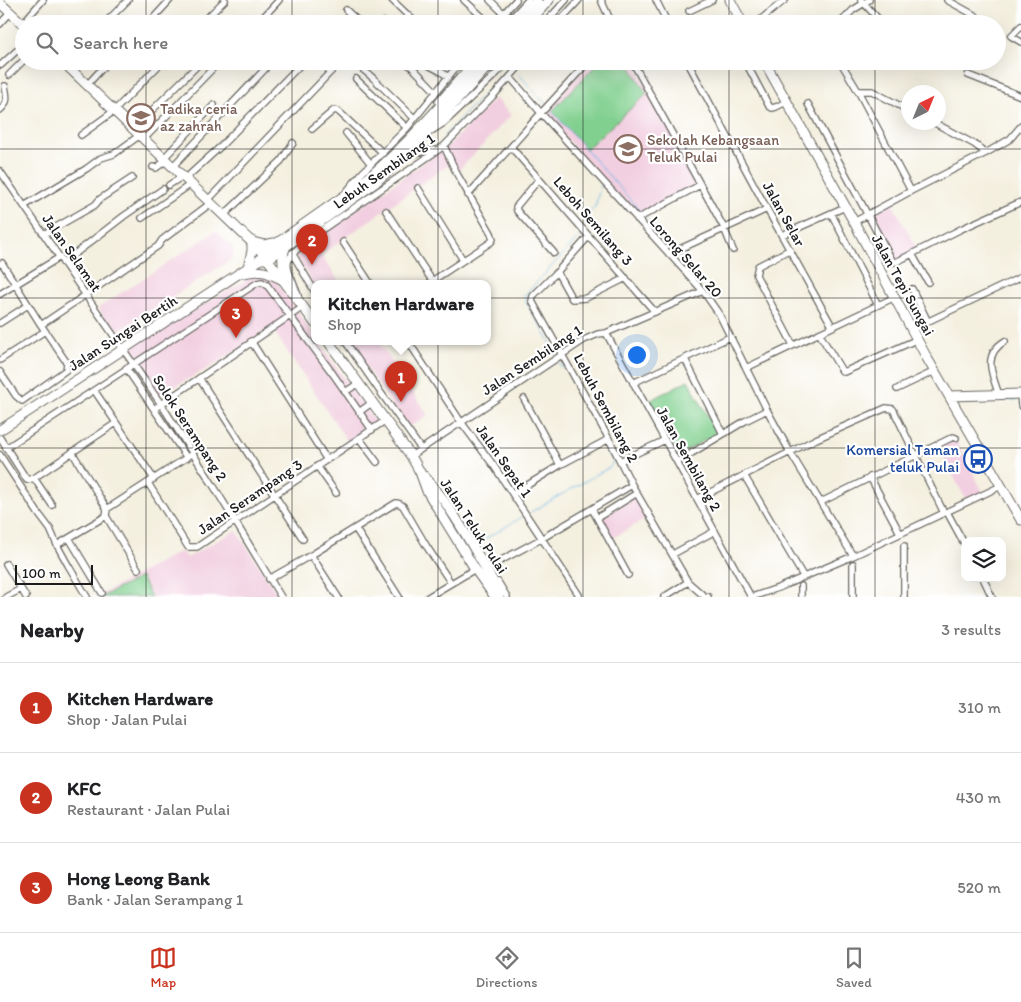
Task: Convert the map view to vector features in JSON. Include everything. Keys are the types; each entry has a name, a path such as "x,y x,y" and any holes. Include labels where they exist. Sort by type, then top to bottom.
{"main road":[{"path":"523,15 537,0"},
{"path":"535,15 549,0"},
{"path":"0,3 15,17"},
{"path":"732,3 738,15"},
{"path":"73,70 252,242 285,281 311,318"},
{"name":"Jalan Sungai Bertih","path":"0,430 248,267 264,257 287,247 376,182 403,158 423,131 479,70"},
{"name":"Jalan Tepi Sungai","path":"769,70 949,396 1021,520"},
{"name":"Jalan Sungai Bertih","path":"287,247 344,196 372,176 423,131"},
{"path":"252,242 287,247 282,258 285,281"},
{"path":"248,267 252,242"},
{"path":"239,273 256,270 263,271 285,281"},
{"name":"Jalan Teluk Pulai","path":"334,345 412,456 428,491 474,568 495,597"},
{"path":"949,396 1021,394"},
{"name":"Jalan Teluk Pulai","path":"420,472 434,487 487,568 497,588 499,597"},
{"path":"450,512 447,512 448,519 465,552"}],"street":[{"path":"30,15 42,0"},
{"path":"113,15 128,0"},
{"path":"156,15 170,0"},
{"path":"210,15 225,0"},
{"path":"265,15 279,0"},
{"path":"392,0 408,15"},
{"path":"464,0 480,15"},
{"path":"490,0 504,14 514,1"},
{"path":"514,15 528,0"},
{"path":"552,15 566,0"},
{"path":"565,15 579,0"},
{"path":"601,0 608,15"},
{"path":"656,0 664,15"},
{"path":"689,11 712,0"},
{"path":"768,15 784,0"},
{"path":"947,0 957,2 975,15"},
{"path":"849,15 865,1 876,15"},
{"path":"346,10 351,15"},
{"path":"0,24 10,13"},
{"path":"1021,26 1011,36 1021,42"},
{"path":"1,65 15,52"},
{"path":"9,74 15,68"},
{"path":"87,85 101,70"},
{"path":"81,135 114,111 154,70"},
{"path":"139,134 194,70"},
{"path":"24,206 101,158 114,154 210,70"},
{"path":"153,167 156,168 168,161 264,70"},
{"path":"142,218 187,179 295,70"},
{"path":"41,325 158,246 164,238 210,201 333,70"},
{"path":"363,70 414,118"},
{"path":"415,70 436,92"},
{"path":"439,70 448,77"},
{"path":"344,196 351,185 406,128 454,70"},
{"path":"423,131 431,110 465,70"},
{"path":"423,131 444,123 501,70"},
{"name":"Lebuh Sembilang 1","path":"287,247 310,238 444,146 516,70"},
{"path":"468,195 581,70"},
{"path":"637,70 724,228 734,250"},
{"name":"Jalan Selar","path":"692,70 832,326"},
{"path":"750,70 769,106 772,108 786,102"},
{"path":"845,70 910,191"},
{"path":"968,75 1021,96"},
{"name":"Lorong Selar 20","path":"510,77 703,291 719,314 790,452 854,556"},
{"path":"356,80 406,128"},
{"path":"0,110 8,100 5,86"},
{"path":"858,91 872,91 901,106"},
{"name":"Jalan Tepi Sungai","path":"808,104 892,260 896,262 912,254"},
{"path":"168,161 214,105"},
{"path":"312,129 334,110 338,110 383,152"},
{"path":"854,222 910,191 986,153 1010,139 1021,126"},
{"path":"946,129 974,144 986,153"},
{"path":"346,133 371,164"},
{"path":"224,214 281,161 293,143"},
{"path":"435,280 493,239 492,233 468,195 444,146"},
{"name":"Leboh Semilang 3","path":"511,147 655,312"},
{"path":"403,158 420,152 437,150"},
{"name":"Jalan Selamat","path":"0,171 124,349"},
{"path":"44,234 95,205 100,199 132,178"},
{"path":"169,185 187,179"},
{"path":"539,179 516,207 517,211 554,253"},
{"path":"637,219 700,185"},
{"path":"418,188 463,260"},
{"path":"0,294 14,284 62,260 163,189"},
{"path":"928,282 912,254 1021,202"},
{"path":"782,235 845,207"},
{"path":"669,254 767,209"},
{"path":"386,211 431,280"},
{"path":"831,213 878,305"},
{"name":"Lebuh Sembilang 2","path":"589,236 532,296 532,299 609,439 632,485 688,582 704,596 708,597"},
{"path":"343,242 368,280"},
{"path":"287,247 311,286"},
{"path":"154,409 302,307 287,267 287,247"},
{"path":"790,250 758,266 756,275 793,345"},
{"path":"0,264 2,263 45,332 67,363 66,370 22,400 18,398 0,372"},
{"path":"556,272 572,299 586,298 626,278"},
{"path":"912,329 1021,277"},
{"name":"Jalan Sungai Bertih","path":"133,364 257,282 267,285 289,315"},
{"path":"912,289 928,322"},
{"name":"Jalan Sembilang 1","path":"412,456 584,340 606,333 703,291"},
{"path":"746,368 895,297"},
{"path":"0,323 28,305"},
{"path":"289,315 372,430"},
{"path":"0,360 45,332"},
{"name":"Jalan Sembilang 2","path":"606,333 752,597 854,556 1001,486"},
{"path":"819,333 844,372 918,339"},
{"path":"633,382 730,337"},
{"path":"999,394 991,362 993,352 1006,341"},
{"path":"251,342 327,460"},
{"path":"349,345 422,450"},
{"name":"Jalan Sepat 1","path":"411,345 461,422 513,494 578,595"},
{"name":"Solok Serampang 2","path":"124,349 193,454 281,597"},
{"path":"685,359 724,434"},
{"path":"6,448 133,364"},
{"path":"126,368 187,458"},
{"path":"345,392 366,371"},
{"path":"897,389 935,371"},
{"path":"199,378 303,539"},
{"path":"94,390 116,422 151,481"},
{"path":"1021,394 1021,406"},
{"path":"524,398 560,464"},
{"path":"359,412 373,402"},
{"path":"697,499 790,452 886,408 893,410 915,456 961,537"},
{"path":"677,462 767,410"},
{"name":"Jalan Serampang 3","path":"151,481 188,547 197,547 386,420"},
{"path":"0,438 27,480 34,478 116,422"},
{"path":"821,502 953,437 956,438"},
{"path":"359,438 377,462"},
{"path":"513,494 560,464 609,439"},
{"path":"620,461 665,440"},
{"path":"72,452 138,568"},
{"path":"57,545 193,454"},
{"path":"0,455 54,535 68,566 87,597"},
{"path":"317,466 336,493"},
{"path":"744,476 804,576"},
{"path":"34,478 52,505"},
{"path":"870,478 900,533"},
{"path":"507,597 487,568 541,539 632,485"},
{"path":"596,518 637,493"},
{"path":"269,579 311,556 396,503 403,506 450,583"},
{"path":"592,509 628,575"},
{"path":"355,528 399,597"},
{"path":"673,554 715,531"},
{"path":"69,538 102,593"},
{"path":"904,546 904,597"},
{"path":"311,556 338,597"},
{"path":"6,564 26,597"},
{"path":"853,564 853,597"},
{"path":"428,597 474,568"},
{"path":"664,597 688,582"},
{"path":"984,582 992,597"},
{"path":"801,586 801,597"},
{"path":"6,597 21,589"}],"shaded area":[{"name":"Sekolah Kebangsaan Teluk Pulai","path":"584,70 638,70 700,184 638,218 543,113"},
{"path":"495,98 511,115 458,171 452,162 321,255 338,280 311,281 296,255 316,238 448,146"},
{"path":"892,203 917,249 896,260 894,260 871,215"},
{"path":"216,231 233,248 231,260 116,332 113,331 98,308"},
{"path":"258,273 276,281 311,330 311,345 321,345 376,423 348,442 271,327 214,365 156,397 130,347"},
{"path":"351,345 381,345 428,415 408,428"},
{"path":"954,439 983,492 966,500 938,447"},
{"path":"636,496 649,517 611,539 599,519"},
{"path":"236,530 279,597 96,597 181,551 187,558"}],"green space":[{"path":"591,70 632,70 647,94 586,149 552,111"},
{"path":"688,380 717,433 679,455 649,401"},
{"path":"141,577 151,597 101,597"}],"waterway":[{"path":"444,136 509,70"},
{"path":"519,74 530,87"},
{"path":"533,90 546,104"},
{"path":"551,110 642,213"},
{"path":"582,219 595,207 601,184"},
{"path":"645,216 658,230"},
{"path":"555,355 551,344 524,296 579,237 581,230"},
{"path":"661,234 674,248"},
{"path":"678,253 691,268"},
{"path":"557,360 562,368"},
{"path":"966,402 1016,400"},
{"path":"531,512 610,467 613,462 604,446"},
{"path":"480,542 522,517"}],"place":[{"name":"Tadika ceria az zahrah","path":"141,118"},
{"name":"Sekolah Kebangsaan Teluk Pulai","path":"628,149"},
{"name":"KFC","path":"312,265"},
{"name":"Hong Leong Bank","path":"236,338"},
{"name":"Kitchen Hardware","path":"401,402"},
{"name":"Komersial Taman teluk Pulai","path":"978,459"}]}
